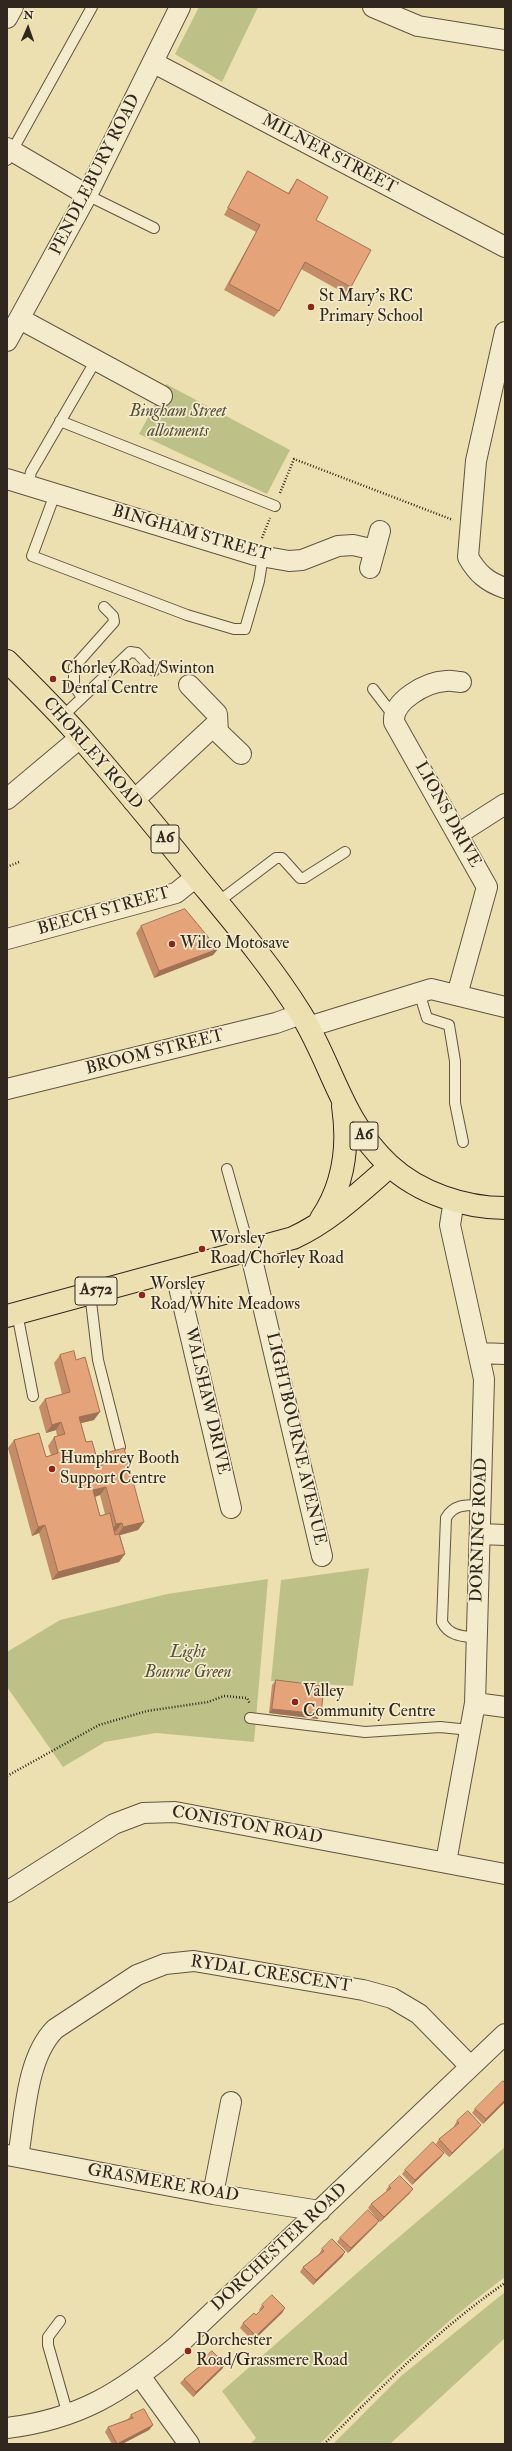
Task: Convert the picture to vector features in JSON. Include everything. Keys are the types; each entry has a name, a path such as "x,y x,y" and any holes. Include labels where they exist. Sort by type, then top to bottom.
{"main road":[{"name":"CHORLEY ROAD","path":"7,661 81,738 244,933 305,1021 343,1103 374,1149 390,1166"},
{"path":"314,1228 334,1196 342,1173 346,1137 343,1103"},
{"name":"A6","path":"390,1166 410,1181 432,1192 473,1206 505,1208"},
{"name":"A572","path":"12,1314 250,1251 293,1238 314,1228 349,1202 390,1166"}],"street":[{"path":"7,18 13,7"},
{"path":"373,7 418,26 505,40"},
{"name":"PENDLEBURY ROAD","path":"7,341 87,195 154,63 178,8"},
{"name":"MILNER STREET","path":"154,63 505,247"},
{"path":"9,153 87,195"},
{"path":"20,319 162,396"},
{"path":"505,332 476,461 468,557 476,570 489,582 505,588"},
{"name":"BINGHAM STREET","path":"7,479 259,555 289,561 302,560 338,546 353,545 372,559 380,531"},
{"path":"394,715 398,706 410,695 434,683 446,680 461,682"},
{"path":"189,685 216,714 218,732 241,754"},
{"name":"LIONS DRIVE","path":"394,715 394,722 487,887 457,995"},
{"path":"133,801 216,724"},
{"path":"7,798 81,738"},
{"path":"458,834 505,804"},
{"name":"BEECH STREET","path":"7,939 176,893 196,877"},
{"name":"BROOM STREET","path":"7,1089 276,1023 305,1021 431,989 505,1007"},
{"name":"DORNING ROAD","path":"446,1862 475,1703 476,1638 482,1505 484,1379 450,1225 454,1200"},
{"name":"LIGHTBOURNE AVENUE","path":"250,1251 322,1556"},
{"name":"WALSHAW DRIVE","path":"175,1270 231,1508"},
{"path":"479,1353 505,1354"},
{"path":"481,1534 505,1535"},
{"path":"475,1703 505,1708"},
{"name":"CONISTON ROAD","path":"7,1892 114,1824 136,1815 159,1811 175,1812 505,1874"},
{"name":"RYDAL CRESCENT","path":"12,2156 34,2063 47,2038 55,2029 137,1975 165,1964 179,1961 208,1963 363,1990 392,1998 419,2014 470,2066"},
{"name":"DORCHESTER ROAD","path":"7,2428 68,2415 105,2398 140,2376 177,2346 505,2034"},
{"path":"213,2194 231,2102"},
{"name":"GRASMERE ROAD","path":"12,2156 213,2194 320,2211"},
{"path":"140,2376 189,2444"}],"lane":[{"path":"9,153 92,7"},
{"path":"87,195 154,228"},
{"path":"28,486 31,472 96,360"},
{"path":"60,421 275,506"},
{"path":"55,494 32,556 187,615 234,629 245,629 259,581 259,555"},
{"path":"82,696 74,686 74,667 114,622 112,616 104,607"},
{"path":"62,717 82,696 130,652 136,653 154,672"},
{"path":"373,689 394,715"},
{"path":"218,902 276,858 282,858 300,878 304,878 345,852"},
{"path":"419,992 427,1018 449,1025 455,1061 455,1103 463,1142"},
{"path":"227,1169 250,1251"},
{"path":"90,1293 98,1360 120,1447"},
{"path":"12,1314 33,1396"},
{"path":"476,1638 454,1634 446,1629 442,1622 446,1518 451,1510 460,1506 482,1505"},
{"path":"250,1718 365,1732 440,1727 470,1730"},
{"path":"60,2321 48,2337 48,2345 68,2415"}],"path":[{"path":"259,555 275,506 294,459 471,527"},
{"path":"7,867 19,862"},
{"path":"7,1776 99,1725 147,1711 208,1702 224,1696 235,1695 247,1698 251,1706 250,1718"},
{"path":"324,2444 404,2365 448,2327 505,2283"}],"green space":[{"path":"199,7 258,7 222,82 175,54"},
{"name":"Bingham Street allotments","path":"166,384 290,450 267,494 139,434"},
{"path":"369,1568 353,1686 271,1681 281,1580"},
{"name":"Light Bourne Green","path":"268,1579 254,1742 156,1733 105,1742 63,1767 7,1687 7,1652 60,1620 167,1594"},
{"path":"505,2147 505,2277 480,2296 409,2356 320,2444 250,2444 256,2438 222,2391 380,2253"},
{"path":"505,2292 505,2338 390,2444 333,2444 401,2376"}],"building":[{"path":"248,171 289,194 297,179 328,197 316,220 371,250 351,287 305,262 279,311 229,284 260,225 228,208"},
{"name":"Wilco Motosave","path":"185,909 218,949 159,971 141,926"},
{"name":"Humphrey Booth Support Centre","path":"74,1351 76,1360 85,1357 100,1412 79,1417 86,1442 92,1441 99,1466 102,1465 99,1455 124,1448 144,1522 123,1527 122,1523 116,1524 106,1487 93,1490 100,1516 110,1513 115,1535 119,1534 125,1554 58,1572 45,1525 38,1527 14,1440 39,1433 46,1457 58,1453 54,1437 65,1434 61,1422 52,1425 45,1399 70,1392 60,1355"},
{"name":"Valley Community Centre","path":"276,1680 324,1686 321,1714 272,1709"},
{"path":"503,2081 505,2083 505,2100 486,2119 475,2109"},
{"path":"468,2111 481,2125 452,2153 439,2139 459,2123 457,2121"},
{"path":"433,2142 444,2153 415,2180 405,2170"},
{"path":"400,2176 413,2189 384,2217 371,2204 391,2188 389,2186"},
{"path":"368,2210 379,2221 351,2248 340,2238"},
{"path":"332,2239 345,2252 316,2280 303,2267 324,2251 322,2249"},
{"path":"272,2295 285,2308 256,2336 243,2323 254,2313 256,2315 264,2307 262,2305"},
{"path":"212,2351 225,2364 196,2392 184,2379 204,2363 202,2361"},
{"path":"144,2409 153,2425 117,2444 108,2427 133,2418 131,2415"}],"place":[{"name":"St Mary's RC Primary School","path":"311,307"},
{"name":"Chorley Road/Swinton Dental Centre","path":"53,679"},
{"name":"Wilco Motosave","path":"172,944"},
{"name":"Worsley Road/Chorley Road","path":"202,1249"},
{"name":"Worsley Road/White Meadows","path":"142,1295"},
{"name":"Humphrey Booth Support Centre","path":"52,1469"},
{"name":"Valley Community Centre","path":"295,1702"},
{"name":"Dorchester Road/Grassmere Road","path":"188,2351"}]}
